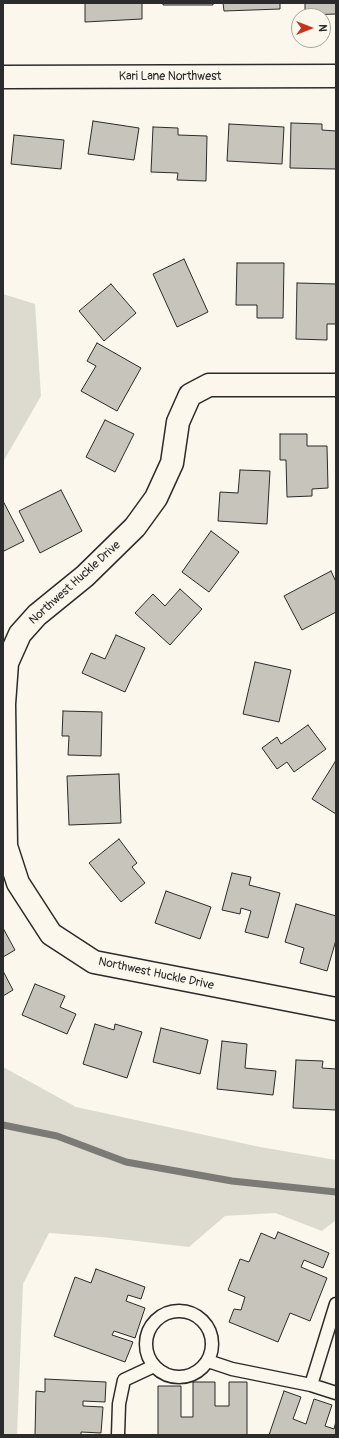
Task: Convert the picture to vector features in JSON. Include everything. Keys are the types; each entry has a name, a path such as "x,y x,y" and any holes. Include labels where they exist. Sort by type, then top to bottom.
{"street":[{"name":"Kari Lane Northwest","path":"3,78 336,76"},
{"name":"Northwest Huckle Drive","path":"336,386 210,385 190,395 178,422 172,463 156,498 135,527 85,576 36,615 20,634 7,663 4,704 6,846 18,883 52,934 94,962 336,1010"}],"lane":[{"path":"311,1385 336,1304"},
{"path":"182,1311 193,1314 202,1320 209,1329 212,1340 212,1351 208,1361 201,1369 192,1375 172,1377 162,1373 154,1366 146,1345 148,1334 153,1324 161,1317 171,1312 182,1311"},
{"path":"208,1361 232,1369 311,1385 336,1393"},
{"path":"118,1435 119,1404 124,1380 154,1366"}],"shaded area":[{"path":"3,294 35,304 41,396 3,462"},
{"path":"3,1067 76,1107 260,1147 336,1160 336,1220 322,1231 275,1213 225,1216 189,1247 102,1237 49,1233 23,1284 17,1435 3,1435"}],"building":[{"path":"85,3 142,3 142,19 85,22"},
{"path":"163,3 213,3 213,5 163,5"},
{"path":"223,3 280,3 280,9 224,11"},
{"path":"305,3 336,3 336,14 331,14 331,8 305,8"},
{"path":"93,121 139,128 134,160 88,154"},
{"path":"291,123 322,124 322,130 336,131 336,169 290,168"},
{"path":"229,124 284,127 282,164 227,161"},
{"path":"153,127 178,128 178,135 207,136 206,181 177,180 178,173 151,172"},
{"path":"14,135 64,140 61,169 11,164"},
{"path":"184,259 208,312 177,327 153,274"},
{"path":"237,263 284,263 283,318 257,318 257,305 236,305"},
{"path":"297,283 336,284 336,324 327,324 327,340 296,339"},
{"path":"111,284 136,313 104,341 79,311"},
{"path":"97,343 141,368 117,411 81,391 96,366 87,361"},
{"path":"105,420 134,434 115,472 86,457"},
{"path":"280,434 307,434 307,446 327,446 328,488 312,489 312,496 287,497 286,460 280,460"},
{"path":"240,470 270,471 267,524 218,521 220,492 238,493"},
{"path":"61,490 82,531 40,553 19,511"},
{"path":"3,501 24,541 4,551 3,548"},
{"path":"211,531 239,552 209,592 182,572"},
{"path":"331,571 336,582 336,612 302,630 284,596"},
{"path":"180,589 202,609 170,645 135,613 153,594 165,606"},
{"path":"116,635 145,648 125,692 82,673 91,653 105,659"},
{"path":"255,662 291,670 279,722 243,714"},
{"path":"63,711 102,712 101,756 68,755 69,736 62,736"},
{"path":"308,725 326,749 294,772 287,762 277,769 262,748 277,737 281,744"},
{"path":"335,762 336,763 336,814 312,799"},
{"path":"119,774 121,823 69,825 67,776"},
{"path":"119,839 137,863 132,867 145,883 121,902 89,863"},
{"path":"232,873 251,877 249,885 280,893 268,938 245,932 251,911 241,908 240,914 222,910"},
{"path":"166,891 211,907 200,939 155,923"},
{"path":"296,904 336,916 336,940 327,971 300,963 304,948 285,942"},
{"path":"3,928 15,950 3,957"},
{"path":"3,971 13,990 3,996"},
{"path":"35,984 65,996 60,1007 76,1014 67,1034 22,1015"},
{"path":"95,1024 114,1030 115,1024 142,1032 127,1078 83,1064"},
{"path":"161,1028 208,1040 200,1074 153,1062"},
{"path":"222,1041 247,1044 245,1068 276,1071 273,1095 217,1089"},
{"path":"296,1060 323,1061 322,1068 336,1069 336,1110 293,1108"},
{"path":"278,1232 329,1253 323,1268 304,1260 301,1267 327,1278 310,1321 290,1313 278,1342 229,1322 234,1309 241,1310 245,1297 228,1290 240,1259 249,1262 261,1233 275,1239"},
{"path":"96,1269 145,1287 141,1299 128,1295 126,1301 145,1308 135,1338 114,1331 112,1335 133,1342 125,1362 54,1336 75,1277 91,1283"},
{"path":"45,1379 106,1382 105,1402 83,1401 83,1406 103,1407 101,1433 81,1432 81,1435 35,1435 36,1391 45,1392"},
{"path":"193,1382 215,1382 215,1406 229,1406 229,1382 247,1382 247,1435 158,1435 158,1386 181,1386 181,1417 193,1417"},
{"path":"284,1391 301,1397 293,1419 306,1424 314,1399 332,1405 325,1426 334,1429 336,1421 336,1435 269,1435"}],"waterway":[{"path":"3,1125 57,1136 126,1162 232,1181 336,1192"}]}
